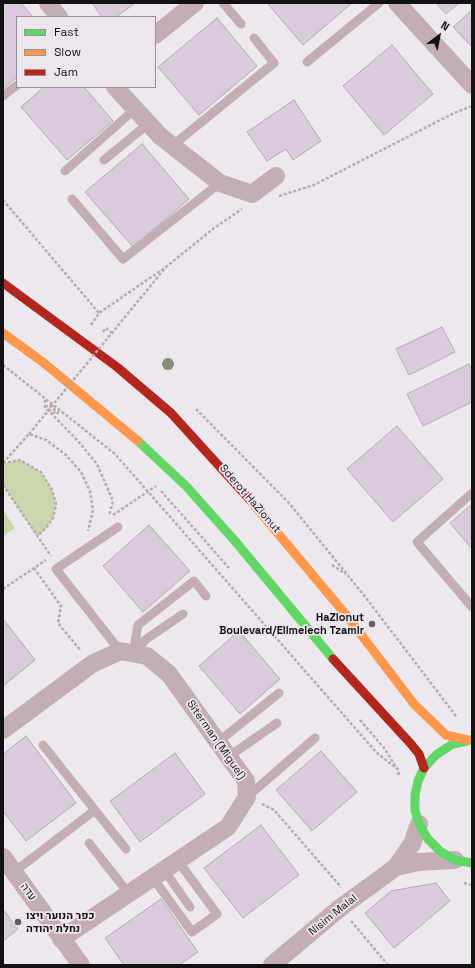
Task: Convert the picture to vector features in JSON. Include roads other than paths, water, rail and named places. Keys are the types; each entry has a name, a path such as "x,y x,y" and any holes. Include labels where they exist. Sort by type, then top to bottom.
{"street":[{"path":"48,3 58,16"},
{"path":"156,34 195,3"},
{"path":"398,3 472,85"},
{"path":"116,88 148,124 172,146 220,183 252,194 276,176"},
{"name":"Sderot HaZionut","path":"3,283 117,367 171,413 214,458 277,530 347,616 414,704 446,735 470,740"},
{"path":"3,333 44,363 131,434 186,486 316,639 411,744 418,754 424,768"},
{"path":"3,730 92,664 126,652"},
{"name":"Siterman (Miguel)","path":"126,652 147,656 169,674 246,781 247,797"},
{"path":"464,861 440,851 428,839 419,824 415,810 415,795 418,781 424,768 436,755 446,748 470,740"},
{"path":"62,939 228,827 247,797"},
{"name":"Nisim Malal","path":"272,965 346,904 396,867 412,844 419,824"},
{"name":"עדה","path":"3,857 81,965"},
{"name":"Nisim Malal","path":"396,867 419,862 464,861"}],"lane":[{"path":"223,3 241,24"},
{"path":"307,62 378,3"},
{"path":"172,146 274,63 254,38"},
{"path":"3,96 16,86"},
{"path":"65,171 135,109"},
{"path":"104,160 148,124"},
{"path":"72,199 123,259 220,183"},
{"path":"472,494 417,542 472,607"},
{"path":"118,527 56,569 126,652"},
{"path":"126,652 138,625 194,581 206,596"},
{"path":"126,652 183,614"},
{"path":"218,742 279,693"},
{"path":"228,757 277,723"},
{"path":"247,797 315,738"},
{"path":"43,745 126,849"},
{"path":"14,872 95,810"},
{"path":"89,843 129,894"},
{"path":"165,870 217,914 192,932 165,870"},
{"path":"165,870 190,907"}],"place":[{"name":"HaZionut Boulevard/Elimelech Tzamir","path":"372,624"},
{"name":"כפר הנוער ויצו נחלת יהודה","path":"18,922"}]}
